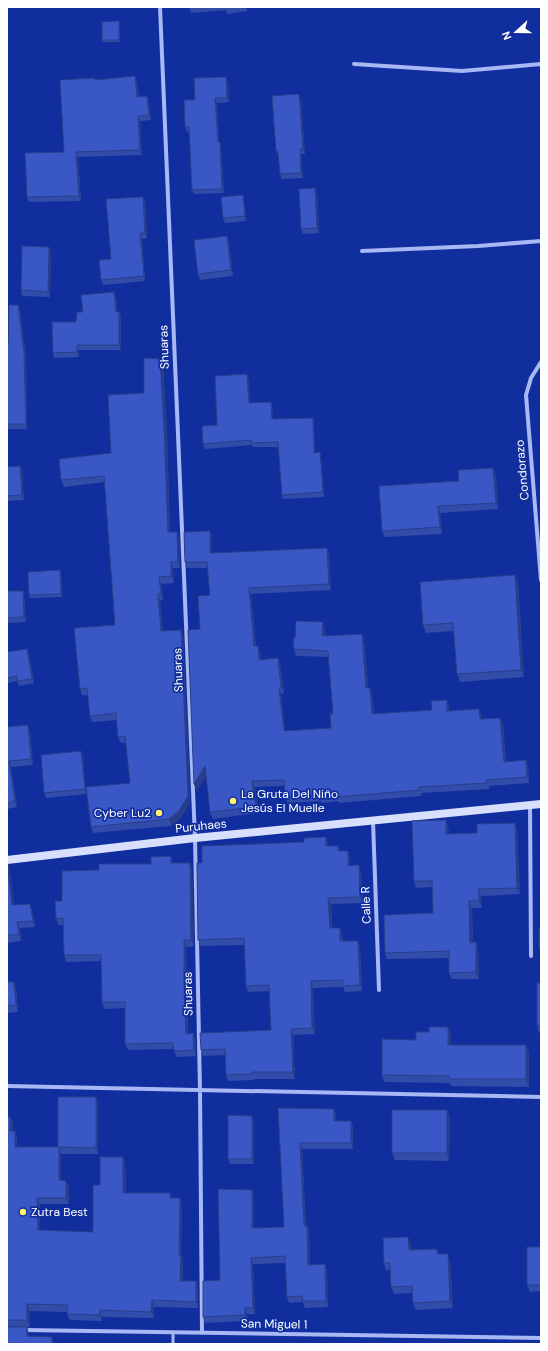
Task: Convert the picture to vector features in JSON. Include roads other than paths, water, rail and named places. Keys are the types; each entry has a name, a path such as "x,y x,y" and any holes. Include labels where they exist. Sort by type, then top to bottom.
{"street":[{"name":"Shuaras","path":"160,7 195,838 200,1090 202,1333"},
{"path":"354,64 462,71 541,64"},
{"path":"362,250 478,246 541,241"},
{"name":"Condorazo","path":"541,362 531,378 526,395 541,580"},
{"name":"Puruhaes","path":"7,860 195,838 541,804"},
{"path":"530,805 531,956"},
{"name":"Calle R","path":"373,820 379,990"},
{"path":"7,1086 541,1097"},
{"name":"San Miguel 1","path":"15,1330 541,1338"}],"lane":[{"path":"173,1333 173,1344"}],"place":[{"name":"La Gruta Del Niño Jesús El Muelle","path":"233,801"},
{"name":"Cyber Lu2","path":"159,813"},
{"name":"Zutra Best","path":"23,1212"}]}
